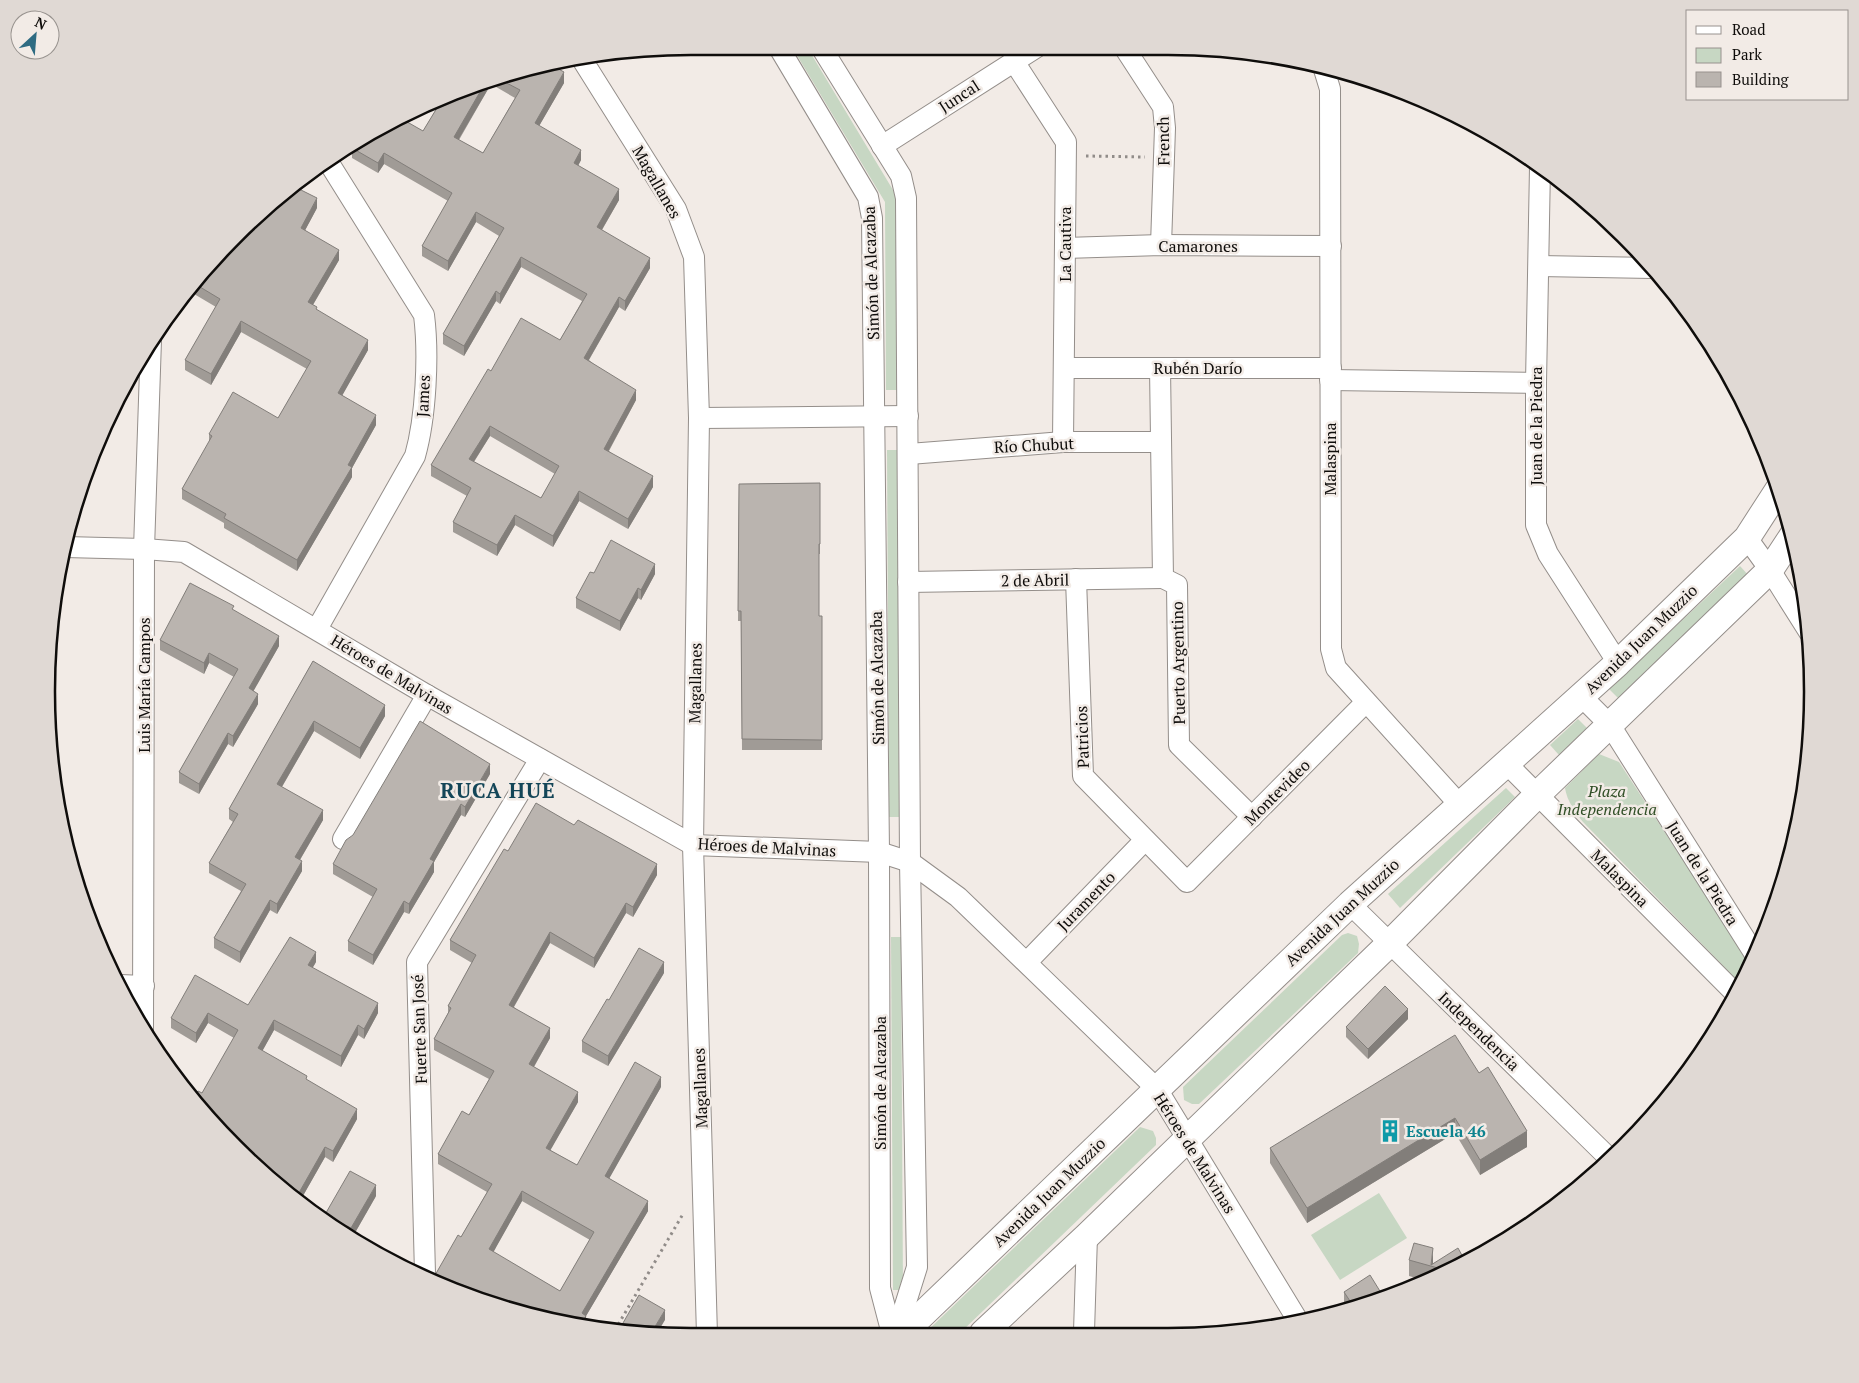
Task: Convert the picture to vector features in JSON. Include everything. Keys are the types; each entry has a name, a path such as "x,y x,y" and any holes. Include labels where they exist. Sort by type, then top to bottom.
{"main road":[{"name":"Avenida Juan Muzzio","path":"908,1328 1350,904 1618,663 1747,538 1773,498"},
{"path":"988,1328 1087,1236 1389,944 1537,795 1770,570 1787,545"}],"street":[{"name":"Simón de Alcazaba","path":"783,55 868,196 872,218 879,852 880,1288 890,1328"},
{"name":"Simón de Alcazaba","path":"826,55 901,176 906,198 910,862 917,1267 898,1328"},
{"name":"Juncal","path":"882,146 1022,55"},
{"name":"French","path":"1129,55 1162,106 1164,157 1161,245"},
{"name":"La Cautiva","path":"1014,60 1066,142 1063,442"},
{"name":"Magallanes","path":"585,64 676,209 694,257 699,418 693,845 707,1328"},
{"name":"Malaspina","path":"1326,75 1330,89 1331,649 1336,668 1459,804"},
{"name":"James","path":"317,629 415,456 421,433 426,335 424,315 331,167"},
{"name":"Juan de la Piedra","path":"1540,176 1540,266 1536,383 1536,526 1548,554 1618,663"},
{"name":"Camarones","path":"1065,248 1161,245 1331,246"},
{"path":"1540,266 1642,268"},
{"name":"Luis María Campos","path":"143,1015 144,549 150,356"},
{"name":"Rubén Darío","path":"1065,368 1160,368 1536,383"},
{"name":"Puerto Argentino","path":"1160,368 1163,578 1177,585 1180,745 1252,817"},
{"path":"699,418 908,416"},
{"name":"Río Chubut","path":"909,454 1063,442 1160,442"},
{"path":"1747,538 1770,570 1800,619"},
{"name":"Héroes de Malvinas","path":"72,547 184,552 427,695 693,845 879,852 910,862 958,896 1157,1089 1295,1315"},
{"name":"2 de Abril","path":"908,582 1163,578"},
{"name":"Patricios","path":"1076,579 1083,776 1187,882"},
{"path":"343,839 427,695"},
{"name":"Juan de la Piedra","path":"1581,696 1610,725 1750,948"},
{"name":"Montevideo","path":"1187,882 1366,702"},
{"name":"Fuerte San José","path":"425,1269 417,962 540,760"},
{"name":"Malaspina","path":"1506,763 1730,988"},
{"name":"Juramento","path":"1027,962 1145,840"},
{"name":"Independencia","path":"1350,904 1605,1154"},
{"path":"127,985 144,986"},
{"path":"1084,1328 1087,1236"}],"path":[{"path":"1065,156 1164,157"},
{"path":"619,1324 703,1180"}],"green space":[{"path":"797,55 812,55 896,195 897,390 886,390 885,202"},
{"path":"887,450 898,450 899,817 889,817"},
{"path":"1740,566 1749,576 1619,699 1609,689"},
{"path":"1578,719 1587,728 1559,755 1550,745"},
{"name":"Plaza Independencia","path":"1599,754 1619,762 1746,957 1735,978 1583,822 1572,806 1565,788"},
{"path":"1506,788 1515,797 1400,908 1388,894"},
{"path":"1348,933 1357,936 1359,944 1358,953 1199,1104 1192,1104 1184,1100 1183,1087 1342,935"},
{"path":"891,937 901,937 903,1290 893,1290"},
{"path":"1140,1127 1153,1131 1156,1145 965,1328 930,1328"},
{"path":"1379,1193 1407,1238 1340,1280 1311,1235"}],"building":[{"path":"559,69 564,72 535,123 581,150 574,163 619,189 597,227 650,258 625,301 619,297 584,358 636,390 604,449 653,476 628,519 579,491 553,536 515,515 497,545 453,522 471,488 431,465 488,369 491,371 521,318 560,340 587,294 521,257 500,294 496,291 464,346 443,334 504,228 476,212 448,261 422,246 452,193 384,153 378,163 356,150 408,122 423,131 437,108 480,91 454,137 483,153 520,90 507,83","holes":["490,426 559,466 541,498 469,459"]},
{"path":"301,190 317,198 301,228 339,250 308,302 317,307 316,309 368,340 338,393 376,415 348,465 352,467 297,560 224,518 226,514 182,489 212,436 209,434 233,392 278,418 311,361 241,321 211,374 185,360 220,299 201,287 241,241"},
{"path":"820,483 819,616 822,616 822,740 742,739 741,611 738,611 739,484"},
{"path":"611,540 655,564 641,590 638,588 620,621 576,598 590,572 594,573"},
{"path":"190,583 234,606 232,609 279,636 249,688 258,694 233,736 228,733 199,784 179,772 238,669 209,653 204,663 160,640"},
{"path":"313,661 385,705 360,748 314,721 277,784 323,810 295,857 302,861 277,904 270,900 240,952 214,938 246,884 209,863 238,814 229,809"},
{"path":"420,721 490,764 465,807 461,804 430,859 434,861 409,904 404,901 373,955 348,941 377,889 333,864 346,840 353,835"},
{"path":"536,803 574,825 578,820 657,864 633,907 626,903 594,958 550,932 509,1005 550,1028 529,1064 578,1092 546,1148 577,1165 635,1062 661,1077 605,1176 648,1201 582,1313 586,1316 584,1319 527,1306 487,1294 436,1274 458,1235 461,1237 492,1184 438,1154 462,1111 469,1115 494,1071 434,1039 451,1008 448,1006 476,955 450,940 504,849 508,851","holes":["522,1191 594,1232 560,1291 489,1249"]},
{"path":"290,937 316,952 308,965 378,1003 364,1029 358,1025 341,1056 274,1020 258,1048 307,1076 306,1079 357,1109 333,1151 325,1147 299,1192 241,1142 197,1092 202,1093 238,1030 208,1013 196,1033 171,1018 195,975 248,1005"},
{"path":"639,948 664,962 608,1056 582,1041 607,999 609,1000"},
{"path":"1385,986 1408,1009 1368,1049 1346,1027"},
{"name":"Escuela 46","path":"1455,1035 1479,1073 1488,1067 1527,1131 1480,1160 1455,1118 1307,1208 1270,1148"},
{"path":"350,1171 376,1185 351,1228 326,1212"},
{"path":"1414,1243 1433,1248 1431,1265 1458,1248 1462,1255 1437,1268 1409,1260"},
{"path":"1370,1275 1380,1291 1350,1301 1344,1292"},
{"path":"639,1295 665,1310 655,1327 622,1324"}],"place":[{"name":"Escuela 46","path":"1390,1131"}],"district":[{"name":"RUCA HUÉ","path":"498,790"}]}
